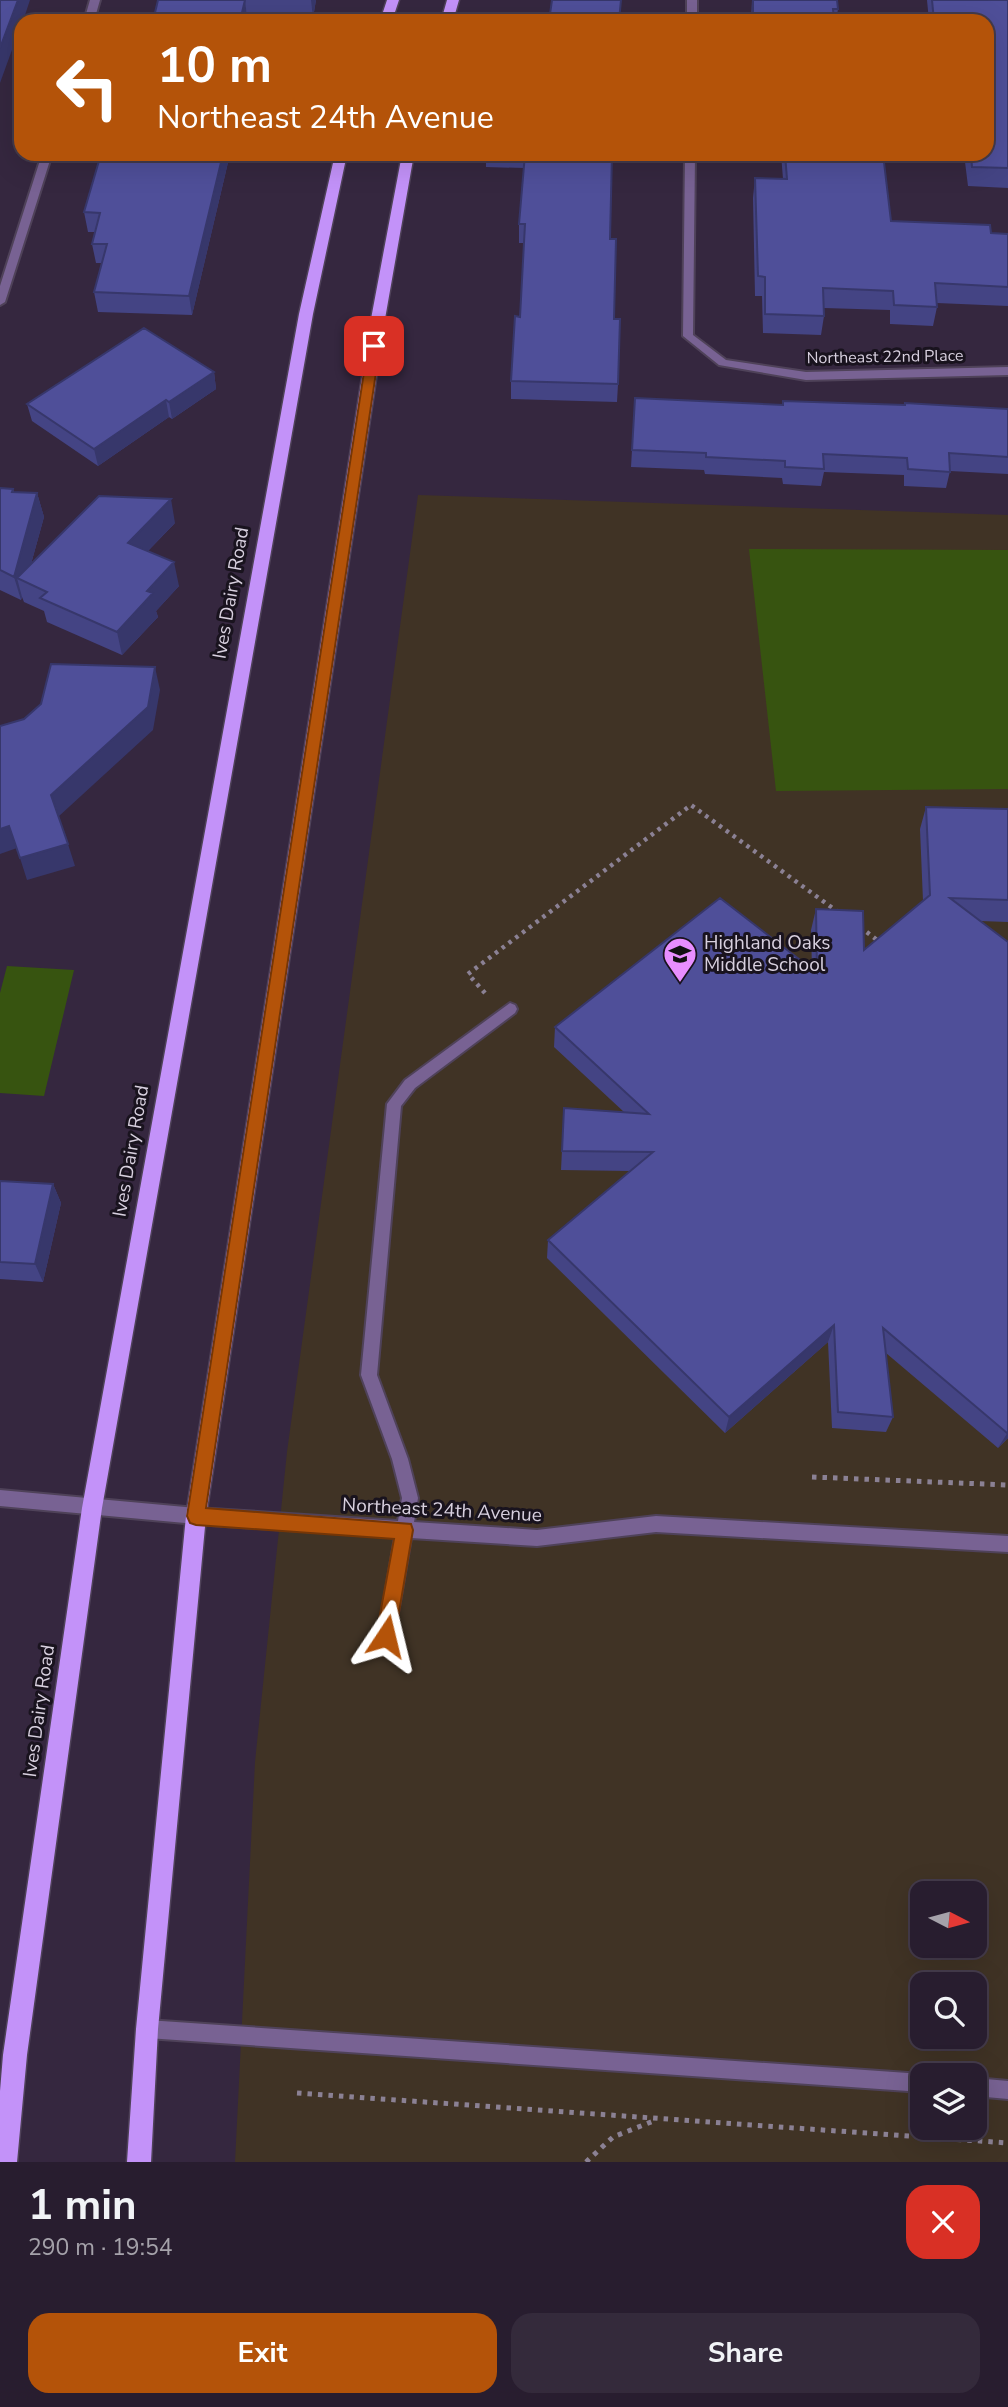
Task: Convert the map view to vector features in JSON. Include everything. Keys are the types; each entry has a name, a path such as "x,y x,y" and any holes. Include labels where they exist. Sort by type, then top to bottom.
{"main road":[{"name":"Ives Dairy Road","path":"5,2162 15,2055 92,1508 306,314 339,161"},
{"path":"139,2162 147,2029 196,1516 378,319 407,161"}],"street":[{"path":"0,302 45,161"},
{"name":"Northeast 22nd Place","path":"690,161 688,336 723,363 806,376 1008,371"},
{"path":"386,1636 410,1498 400,1459 369,1375 394,1104 410,1084 507,1012"},
{"name":"Northeast 24th Avenue","path":"0,1498 196,1516 537,1538 656,1524 1008,1544"},
{"path":"147,2029 910,2083"},
{"path":"987,2088 1008,2090"}],"path":[{"path":"507,1012 468,974 691,804 844,915"},
{"path":"855,923 887,947"},
{"path":"812,1477 1008,1485"},
{"path":"297,2093 1008,2143"},
{"path":"586,2162 613,2137 660,2118"}],"shaded area":[{"name":"Highland Oaks Middle School","path":"418,495 1008,515 1008,2162 235,2162 255,1762 287,1452"}],"green space":[{"path":"749,549 1008,550 1008,789 776,791"},
{"path":"7,966 74,970 44,1096 0,1093 0,993"}],"building":[{"path":"0,0 18,0 0,48"},
{"path":"158,0 245,0 242,14 155,14"},
{"path":"552,0 621,0 620,14 550,14"},
{"path":"753,0 837,0 838,9 833,9 833,14 753,14"},
{"path":"932,0 1008,0 1008,168 972,167 972,161 994,161 994,14 933,14"},
{"path":"99,161 221,161 189,296 94,292 107,244 92,244 100,213 84,212"},
{"path":"524,161 612,161 610,239 616,239 614,319 620,319 618,384 511,381 515,316 520,317 525,224 519,224"},
{"path":"786,161 884,161 891,221 990,225 991,233 1008,234 1008,287 935,283 937,307 894,305 893,291 823,288 824,316 765,314 765,277 758,276 755,178 787,179"},
{"path":"144,328 214,372 169,402 166,400 94,449 27,404"},
{"path":"635,398 783,405 783,401 905,403 1008,409 1008,457 949,453 950,472 908,469 907,458 823,454 824,469 785,467 785,461 706,457 706,453 632,450"},
{"path":"0,488 13,489 12,492 37,493 14,577 0,570"},
{"path":"99,496 171,499 128,543 174,562 147,591 153,593 117,632 40,598 47,592 17,578"},
{"path":"51,664 155,667 148,707 51,795 68,844 20,858 9,826 0,829 0,726 24,719 41,704"},
{"name":"Highland Oaks Middle School","path":"926,807 1008,809 1008,900 950,898 1008,942 1008,1432 883,1328 893,1417 838,1412 834,1325 729,1417 548,1240 653,1152 562,1151 564,1108 649,1114 555,1027 720,898 817,973 816,909 863,911 864,950 930,895"},
{"path":"0,1181 53,1184 35,1264 0,1262"}],"place":[{"name":"Highland Oaks Middle School","path":"680,984"}],"route":[{"path":"374,346 196,1516 404,1530 386,1636"}]}
